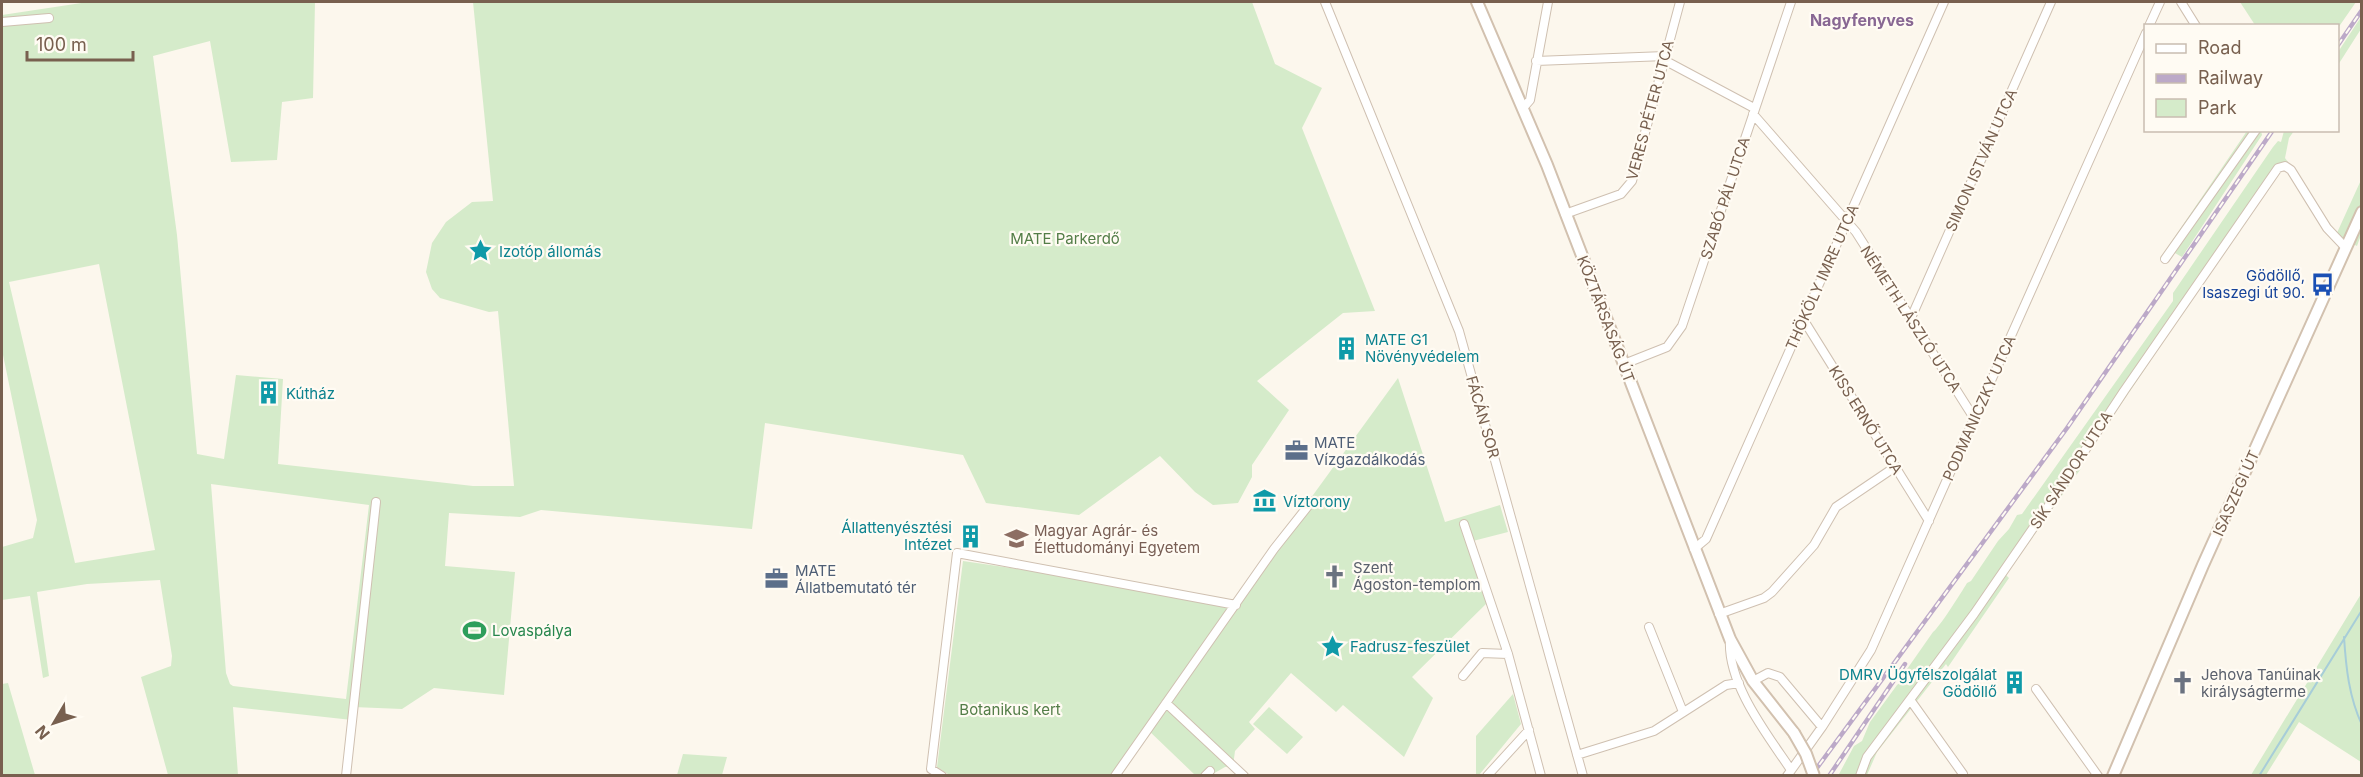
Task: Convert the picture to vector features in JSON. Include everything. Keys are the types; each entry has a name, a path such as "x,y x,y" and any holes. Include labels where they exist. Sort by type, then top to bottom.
{"main road":[{"name":"KÖZTÁRSASÁG ÚT","path":"1477,2 1523,108 1565,214 1719,614 1753,681 1794,733 1806,754 1814,776"},
{"name":"ISASZEGI ÚT","path":"2113,776 2203,565 2361,212"}],"street":[{"name":"FÁCÁN SOR","path":"1325,2 1450,305 1583,776"},
{"path":"1523,108 1530,100 1548,2"},
{"name":"VERES PÉTER UTCA","path":"1565,214 1615,197 1629,187 1680,2"},
{"name":"SZABÓ PÁL UTCA","path":"1624,364 1666,347 1682,326 1791,2"},
{"name":"THÖKÖLY IMRE UTCA","path":"1694,549 1706,539 1944,2"},
{"name":"SIMON ISTVÁN UTCA","path":"1911,318 2051,2"},
{"path":"2150,24 2160,2"},
{"path":"2181,2 2195,24"},
{"path":"2,22 49,18"},
{"name":"PODMANICZKY UTCA","path":"1789,773 1822,727 1871,650 2144,35"},
{"path":"1536,61 1664,58"},
{"name":"NÉMETH LÁSZLÓ UTCA","path":"1664,58 1754,111 1846,224 1856,232 1974,418"},
{"path":"2165,259 2255,132"},
{"name":"SÍK SÁNDOR UTCA","path":"1860,776 1867,757 1911,702 2041,518 2124,391 2276,170 2283,166 2291,170 2327,228 2346,248"},
{"name":"KISS ERNŐ UTCA","path":"1803,319 1929,522"},
{"path":"1719,614 1764,598 1772,592 1814,545 1836,507 1895,467"},
{"path":"1115,776 1274,549 1312,501"},
{"path":"346,776 376,502"},
{"path":"1464,524 1508,654 1541,776"},
{"path":"942,776 931,769 957,553 1236,605"},
{"path":"1649,627 1683,712"},
{"name":"KÖZTÁRSASÁG ÚT","path":"1730,639 1730,656 1739,683 1789,773"},
{"path":"1463,676 1482,653 1508,654"},
{"path":"1753,681 1768,674 1780,677 1822,727"},
{"path":"1577,755 1646,734 1726,685 1739,683"},
{"path":"2036,689 2098,776"},
{"path":"1166,702 1244,776"},
{"path":"1911,702 1963,774"},
{"path":"1487,776 1529,730"}],"green space":[{"name":"MATE Parkerdő","path":"88,2 315,2 313,98 282,102 277,160 231,162 210,41 153,56 177,235 197,454 224,459 236,375 283,379 278,464 473,486 514,486 498,311 489,312 440,298 432,289 426,272 432,243 446,222 472,202 493,201 473,2 1252,2 1275,64 1322,88 1302,128 1375,311 1343,313 1257,381 1289,410 1252,465 1252,477 1238,503 1213,505 1195,492 1160,456 1079,515 986,503 963,455 765,423 752,529 541,510 520,517 449,513 445,566 515,572 504,695 434,688 402,709 353,707 352,720 233,707 238,775 168,775 141,677 171,666 172,656 160,580 87,584 37,592 49,676 43,678 30,596 2,600 2,547 33,538 37,520 2,350 2,15","holes":["99,264 155,550 75,563 9,282","211,484 369,505 346,699 230,684 226,673"]},
{"path":"2240,2 2356,2 2339,27 2339,24 2254,24"},
{"path":"2361,17 2361,29 2339,63 2339,50"},
{"path":"2246,132 2261,132 2262,135 2182,257 2173,252 2165,261 2161,257"},
{"path":"2284,132 2293,132 2289,138 2285,158 2288,162 2276,176 2081,463 2082,467 2006,575 2009,578 1948,667 1946,664 1877,752 1867,775 1838,776 1854,746 1862,741 1870,722 1902,681 1905,672 1967,583 1971,581 2017,515 2022,514 2173,301 2173,293 2273,147 2278,141 2281,142"},
{"path":"2361,180 2361,235 2357,246 2336,235"},
{"name":"Botanikus kert","path":"1398,378 1445,522 1500,505 1508,532 1469,542 1489,601 1412,677 1433,698 1404,757 1343,705 1336,712 1291,673 1249,722 1255,729 1235,751 1233,766 1225,767 1211,775 1195,775 1146,728 1111,775 951,776 937,767 963,561 1221,599 1231,608"},
{"path":"2361,594 2361,762 2299,722 2266,775 2251,775"},
{"path":"8,683 35,775 2,775 2,684"},
{"path":"1513,694 1521,724 1479,775 1476,775 1476,736"},
{"path":"1269,707 1303,737 1287,754 1253,724"},
{"path":"683,754 727,757 722,775 677,775"}],"waterway":[{"path":"2259,776 2362,610"},
{"path":"2344,637 2349,682 2362,725"}],"railway":[{"path":"2339,44 2362,10"},
{"path":"1811,776 2067,428 2272,132"},
{"path":"1829,776 1905,664"}],"place":[{"name":"Izotóp állomás","path":"481,251"},
{"name":"Gödöllő, Isaszegi út 90.","path":"2323,284"},
{"name":"MATE G1 Növényvédelem","path":"1347,348"},
{"name":"Kútház","path":"268,393"},
{"name":"MATE Vízgazdálkodás","path":"1296,451"},
{"name":"Víztorony","path":"1265,501"},
{"name":"Állattenyésztési Intézet","path":"970,536"},
{"name":"Magyar Agrár- és Élettudományi Egyetem","path":"1016,539"},
{"name":"Szent Ágoston-templom","path":"1335,576"},
{"name":"MATE Állatbemutató tér","path":"777,579"},
{"name":"Lovaspálya","path":"474,630"},
{"name":"Fadrusz-feszület","path":"1332,646"},
{"name":"DMRV Ügyfélszolgálat Gödöllő","path":"2015,683"},
{"name":"Jehova Tanúinak királyságterme","path":"2183,683"}],"district":[{"name":"Nagyfenyves","path":"1862,20"}]}
